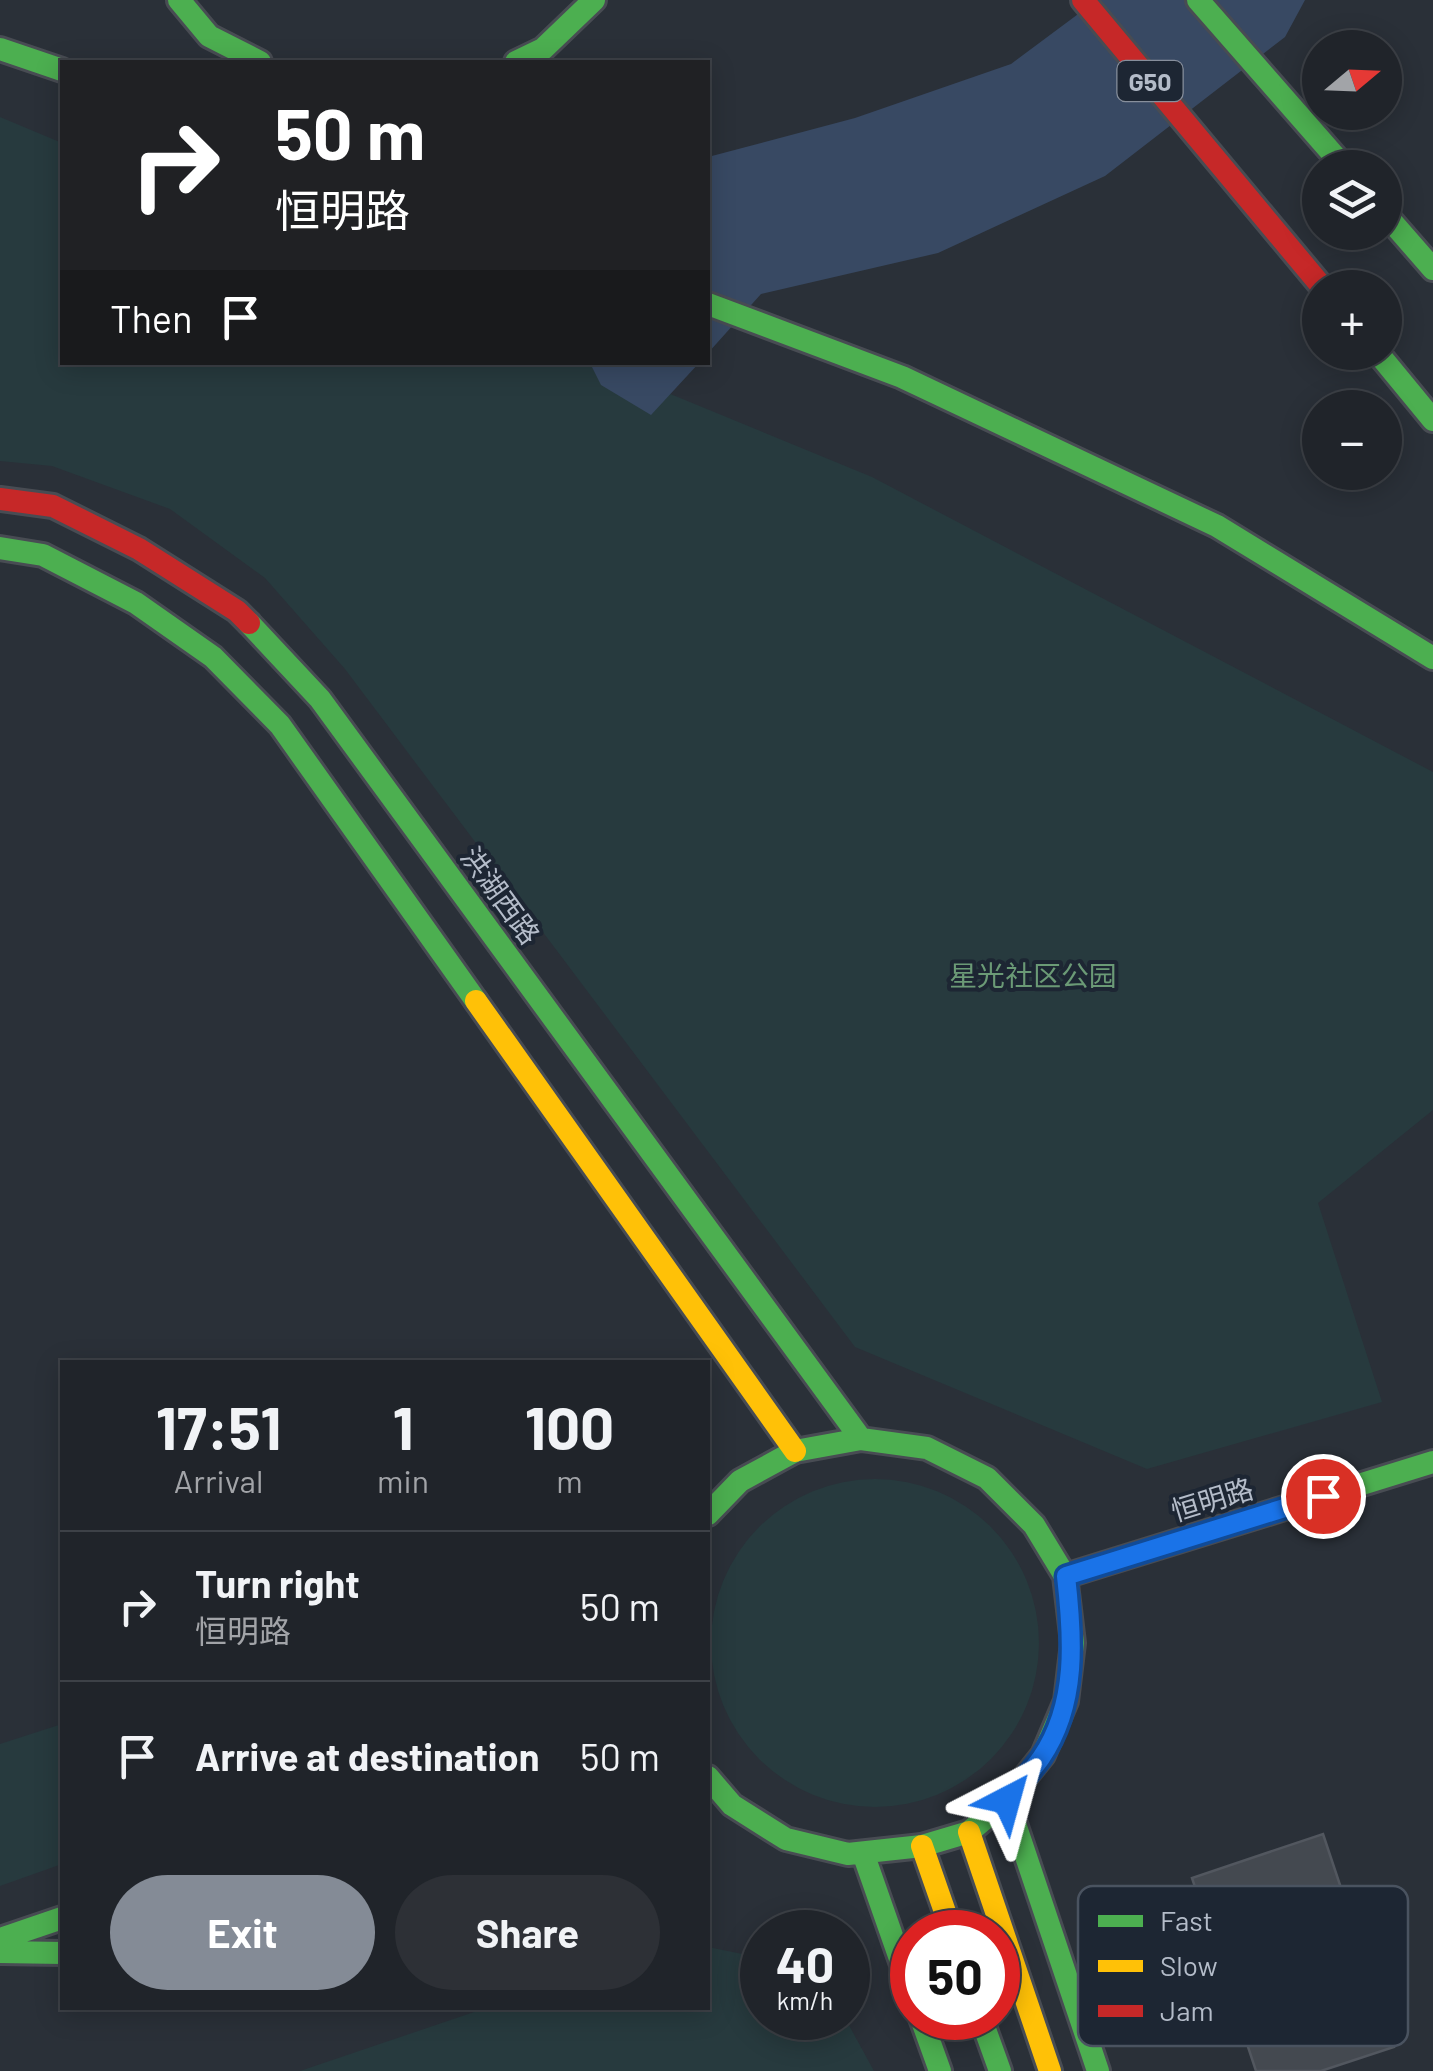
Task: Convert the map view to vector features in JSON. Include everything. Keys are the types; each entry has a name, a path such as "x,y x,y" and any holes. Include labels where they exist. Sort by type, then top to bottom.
{"main road":[{"path":"179,0 210,36 256,60"},
{"path":"520,60 543,49 594,0"},
{"name":"G50","path":"1083,0 1307,270"},
{"path":"1198,0 1330,150"},
{"path":"0,48 60,69"},
{"path":"1402,233 1433,269"},
{"path":"710,305 902,377 1218,526 1433,658"},
{"path":"1392,370 1433,420"},
{"name":"洪湖西路","path":"0,499 53,506 139,548 237,611 320,699 861,1439"},
{"path":"0,548 43,555 136,603 213,657 280,725 795,1451"},
{"path":"710,1512 740,1481 795,1451 861,1439 927,1448 987,1478 1034,1525 1066,1576 1074,1642 1066,1701 1044,1755 1007,1800 969,1832 922,1846 848,1854 786,1838 732,1805 710,1781"},
{"name":"恒明路","path":"1066,1576 1433,1462"},
{"path":"1007,1800 1078,2011"},
{"path":"969,1832 1050,2071"},
{"path":"922,1846 944,1910"},
{"path":"863,1854 890,1931"},
{"path":"0,1939 60,1919"},
{"path":"0,1952 60,1953"},
{"path":"929,2040 940,2071"},
{"path":"989,2040 1000,2071"},
{"path":"1090,2046 1098,2071"}],"green space":[{"name":"星光社区公园","path":"0,117 60,142 60,365 600,365 872,477 1433,772 1433,1110 1318,1203 1382,1402 1147,1469 855,1347 345,669 265,578 170,509 52,466 0,461"},
{"path":"859,1479 891,1479 953,1498 1002,1539 1027,1580 1036,1611 1036,1675 1020,1721 979,1770 953,1788 923,1800 891,1807 859,1807 797,1788 748,1747 730,1721 718,1691 711,1659 711,1627 730,1565 771,1516 797,1498 827,1486"},
{"path":"60,1725 60,1865 0,1886 0,1744"},
{"path":"710,1947 740,1954 740,2040 857,2040 874,2071 300,2071 480,2010 710,2010"}],"water":[{"path":"1097,0 1305,0 1285,37 1105,176 938,253 761,294 710,351 710,156 855,118 1011,64"},
{"path":"591,365 697,365 651,415 601,385"}],"building":[{"path":"1323,1834 1340,1886 1195,1886 1192,1878"},
{"path":"1248,2046 1394,2047 1321,2071 1256,2071"}],"traffic: fast":[{"path":"179,0 209,36 256,60"},
{"path":"520,60 543,49 594,0"},
{"path":"1198,0 1329,150"},
{"path":"0,49 60,69"},
{"path":"1402,233 1433,269"},
{"path":"710,305 902,377 1217,526 1433,658"},
{"path":"1392,370 1433,420"},
{"path":"0,548 43,555 136,603 213,657 280,725 476,1001"},
{"path":"249,623 320,699 861,1439"},
{"path":"710,1512 740,1481 795,1451 861,1439 927,1448 987,1478 1034,1525 1065,1576 1073,1643 1066,1701 1043,1755 1007,1800 969,1832 922,1846 848,1854 786,1839 732,1805 710,1779"},
{"path":"1065,1576 1433,1462"},
{"path":"1007,1800 1078,2011"},
{"path":"863,1853 890,1930"},
{"path":"0,1939 60,1919"},
{"path":"0,1952 60,1953"},
{"path":"929,2040 940,2071"},
{"path":"989,2040 1000,2071"},
{"path":"1090,2046 1098,2071"}],"traffic: slow":[{"path":"476,1001 795,1451"},
{"path":"969,1832 1050,2071"},
{"path":"922,1846 944,1910"}],"traffic: jam":[{"path":"1083,0 1308,270"},
{"path":"0,499 53,506 139,549 237,611 249,623"}],"route":[{"path":"1007,1800 1044,1755 1066,1701 1074,1642 1066,1576 1323,1496"}]}
